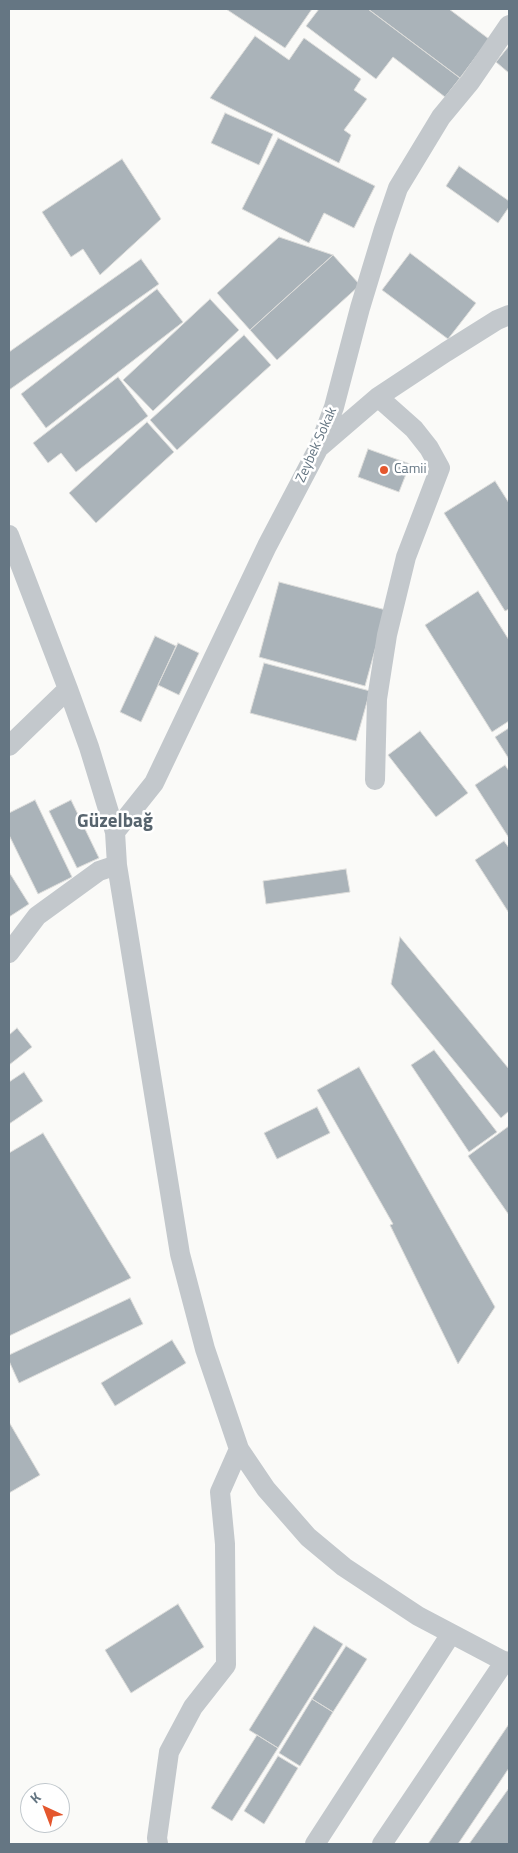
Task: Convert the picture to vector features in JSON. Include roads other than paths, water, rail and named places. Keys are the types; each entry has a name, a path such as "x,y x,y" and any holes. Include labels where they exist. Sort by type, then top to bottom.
{"street":[{"name":"Zeybek Sokak","path":"115,832 154,783 259,562 319,447 334,407 360,308 398,188 441,117 470,82 509,25"},
{"path":"319,447 378,397 497,320 509,315"},
{"path":"375,780 377,699 387,635 406,557 440,468 429,448 414,430 378,397"},
{"path":"11,548 68,689 89,747 115,832 117,865 180,1254 204,1349 239,1449 266,1489 315,1543 344,1567 418,1616 507,1662 382,1844"},
{"path":"9,746 68,689"},
{"path":"9,953 37,916 98,871 117,865"},
{"path":"158,1844 157,1838 169,1752 193,1707 226,1665 225,1544 220,1492 239,1449"},
{"path":"315,1844 451,1634"}],"place":[{"name":"Camii","path":"384,470"}],"district":[{"name":"Güzelbağ","path":"115,822"}]}
